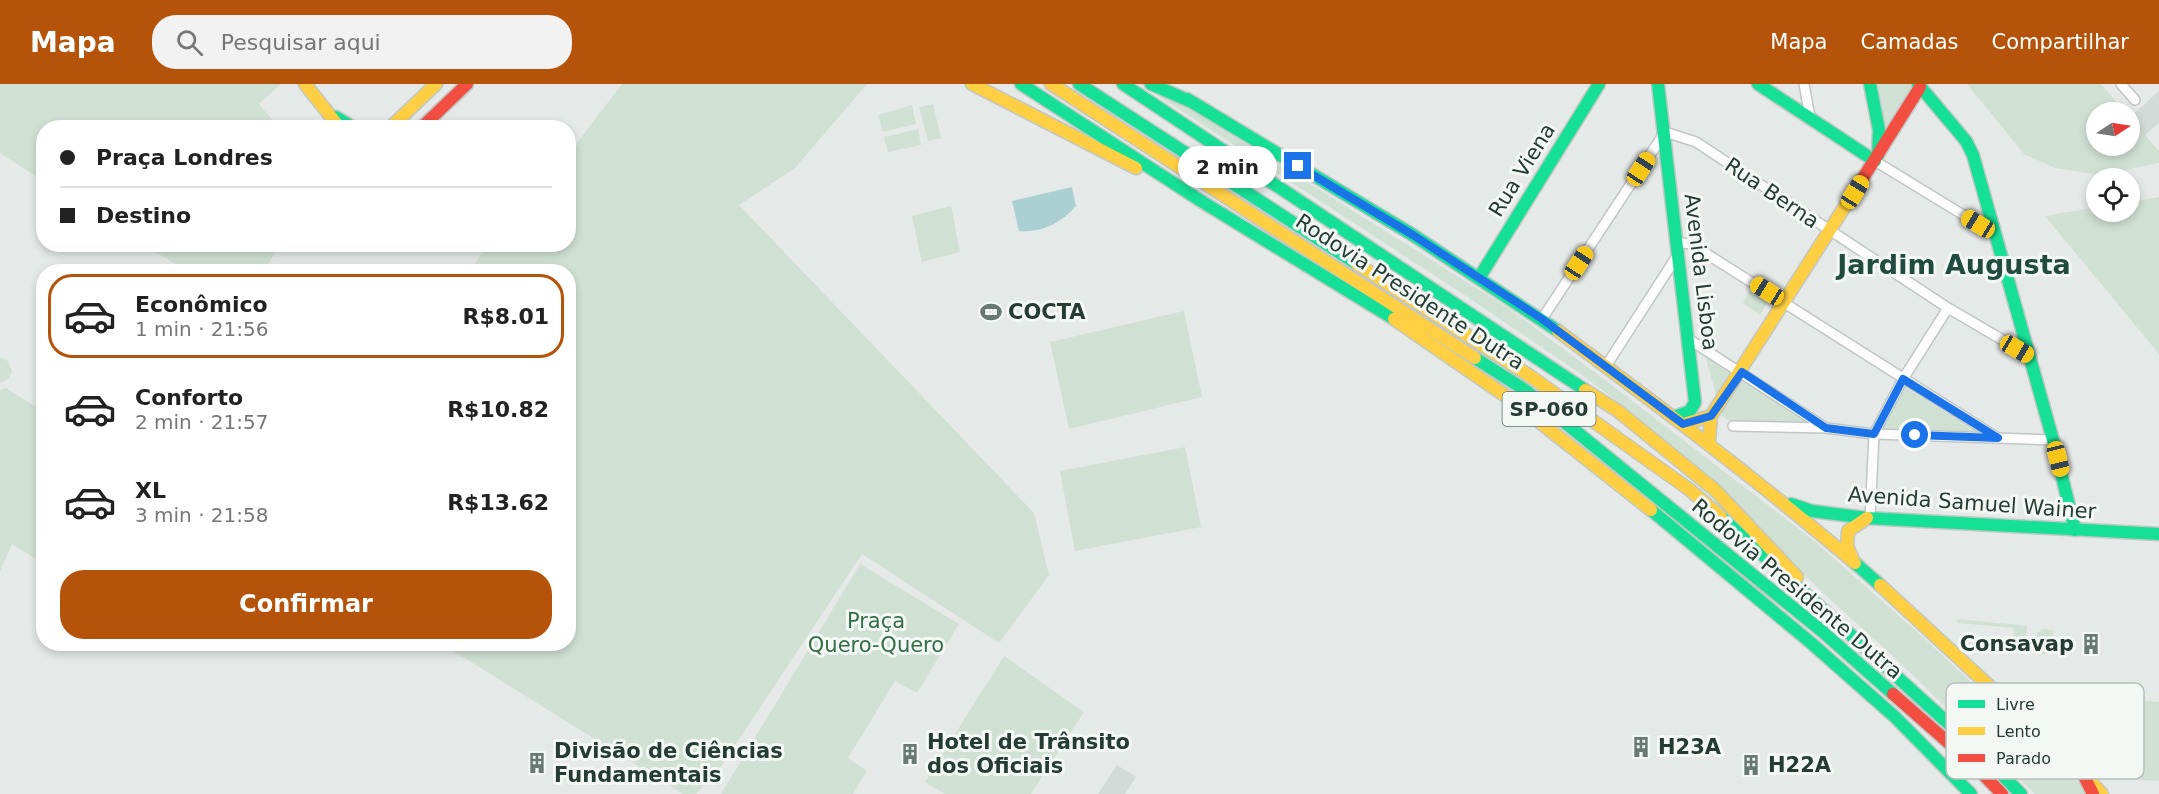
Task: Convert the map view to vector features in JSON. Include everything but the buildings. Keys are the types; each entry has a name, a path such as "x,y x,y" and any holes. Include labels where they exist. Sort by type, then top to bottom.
{"main road":[{"path":"305,84 334,120"},
{"path":"400,120 436,84"},
{"path":"429,120 467,84"},
{"path":"972,84 1201,201"},
{"path":"1021,84 1201,201 1400,322 1522,408 1607,474 1810,642 1895,717 1946,769"},
{"name":"Rodovia Presidente Dutra","path":"1051,84 1525,390 1823,632 1946,740"},
{"name":"Rodovia Presidente Dutra","path":"1079,84 1530,376 1690,490 1845,627 1946,721"},
{"path":"1123,84 1618,411 1715,490 1845,627"},
{"path":"1151,84 1194,103"},
{"name":"Rua Viena","path":"1479,278 1599,84"},
{"name":"Avenida Lisboa","path":"1658,84 1677,252 1690,340 1695,402 1690,411 1678,420"},
{"path":"1758,84 1876,159"},
{"path":"1870,84 1879,130 1876,159"},
{"path":"1168,85 1413,235 1542,319 1709,443 1784,502 1880,585 1986,683"},
{"path":"1709,443 1711,416 1742,372 1876,159 1919,86 1966,141 1973,155 2053,440 2075,530"},
{"path":"327,112 340,120"},
{"path":"1678,420 1711,416"},
{"name":"Avenida Samuel Wainer","path":"1784,502 1812,511 1868,518 2159,534"},
{"path":"1855,563 1847,550 1848,531 1868,518"},
{"path":"1956,779 1971,794"},
{"name":"Rodovia Presidente Dutra","path":"1988,779 2002,794"},
{"name":"Rodovia Presidente Dutra","path":"2006,779 2021,794"},
{"path":"2086,779 2093,794"},
{"path":"2088,779 2102,794"}],"street":[{"path":"1804,84 1810,117"},
{"path":"2121,84 2135,100"},
{"name":"Rua Berna","path":"1665,132 1696,142 1948,308 2030,356"},
{"path":"1542,319 1665,132"},
{"path":"1876,159 1996,235"},
{"path":"1606,366 1683,243 1691,244 1998,438"},
{"path":"1868,518 1874,434 1903,379 1948,308"},
{"path":"1690,340 1826,428"},
{"path":"1733,426 1826,428 1874,434 2053,440"}],"shaded area":[{"path":"2159,91 2159,123 2144,136 2140,131 2140,108"},
{"path":"1117,765 1136,777 1125,794 1098,794"}],"green space":[{"path":"0,84 281,84 259,104 272,120 36,120 36,176 0,153"},
{"path":"622,84 867,84 795,168 739,205 1034,513 1049,575 999,643 862,554 715,775 696,794 683,794 453,651 576,651 576,264 475,264 482,252 576,252 576,146"},
{"path":"1140,84 1151,84 1508,308 1813,540 1972,683 1946,683 1946,707 1670,446 1630,411 1578,372 1466,296"},
{"path":"1871,84 1914,84 1917,88 1888,135 1883,133"},
{"path":"1967,84 2101,84 2116,102 2086,102 2086,156 2140,156 2140,129 2159,151 2159,163 2134,168 2086,168 2086,173 2055,168 2024,154"},
{"path":"933,104 941,138 928,141 919,107"},
{"path":"912,105 916,124 883,132 878,115"},
{"path":"918,129 921,145 888,152 884,137"},
{"path":"2159,197 2159,354 2045,216 2086,209 2086,222 2140,222 2140,200"},
{"path":"951,206 960,252 922,262 912,216"},
{"path":"156,252 275,252 268,264 175,264"},
{"path":"1749,291 1767,303 1760,315 1743,303"},
{"path":"1184,311 1202,397 1069,429 1050,342"},
{"path":"1705,355 1810,424 1731,422 1722,416"},
{"path":"0,357 8,361 12,371 9,378 0,383"},
{"path":"1902,385 1981,435 1879,432"},
{"path":"6,388 36,407 36,559 12,544 0,571 0,390"},
{"path":"1185,447 1201,527 1075,551 1060,471"},
{"name":"Praça Quero-Quero","path":"860,564 959,624 917,693 895,681 848,758 867,771 853,794 721,794"},
{"path":"1956,620 2027,626 2025,645 2016,647 2013,643 2014,628 1959,623"},
{"path":"2043,629 2053,630 2051,654 2042,654 2037,647 2037,633"},
{"name":"Praça Quero-Quero","path":"1004,656 1084,712 1031,794 945,794 925,782"},
{"path":"2144,701 2159,702 2159,781 2134,779 2144,779"},
{"path":"2020,779 2075,779 2087,794 2035,794"}],"water":[{"path":"1072,187 1076,206 1064,217 1050,226 1019,231 1012,201"}],"traffic: fast":[{"path":"1021,84 1201,201 1394,319"},
{"path":"1079,84 1357,264"},
{"path":"1123,84 1585,390"},
{"path":"1151,84 1194,103"},
{"path":"1479,278 1599,84"},
{"path":"1658,84 1695,402 1690,411 1674,417"},
{"path":"1758,84 1875,161"},
{"path":"1870,84 1879,130 1878,155"},
{"path":"1918,84 1966,141 1973,155 2053,440 2075,530"},
{"path":"1187,99 1413,235 1558,331"},
{"path":"336,117 341,120"},
{"path":"1475,358 1525,390 1823,632 1893,694"},
{"path":"1791,504 1812,511 1867,518 2159,534"},
{"path":"1651,510 1810,642 1895,717 1946,769"},
{"path":"1721,517 1946,721"},
{"path":"1855,563 1880,585"},
{"path":"1956,779 1971,794"},
{"path":"2006,779 2021,794"}],"traffic: slow":[{"path":"305,84 334,120"},
{"path":"398,120 436,84"},
{"path":"972,84 1136,168"},
{"path":"1051,84 1475,358"},
{"path":"1709,443 1711,416 1863,178"},
{"path":"1357,264 1530,376 1690,490 1721,517"},
{"path":"1394,319 1513,401 1651,510"},
{"path":"1558,331 1745,473 1855,563"},
{"path":"1585,390 1618,411 1715,490 1797,577"},
{"path":"1683,424 1711,416"},
{"path":"1853,560 1847,546 1848,531 1867,518"},
{"path":"1880,585 1986,683"},
{"path":"2088,779 2102,794"}],"traffic: jam":[{"path":"429,120 467,84"},
{"path":"1863,178 1920,87"},
{"path":"1893,694 1946,741"},
{"path":"1988,779 2002,794"},
{"path":"2086,779 2093,794"}],"place":[{"name":"COCTA","path":"991,312"},
{"name":"Consavap","path":"2091,644"},
{"name":"H23A","path":"1641,747"},
{"name":"Hotel de Trânsito dos Oficiais","path":"910,754"},
{"name":"Divisão de Ciências Fundamentais","path":"537,763"},
{"name":"H22A","path":"1751,765"}],"district":[{"name":"Jardim Augusta","path":"1954,265"}],"route":[{"path":"1298,166 1413,235 1542,319 1683,424 1711,416 1742,372 1826,428 1874,434 1903,379 1998,438 1915,435"}]}
